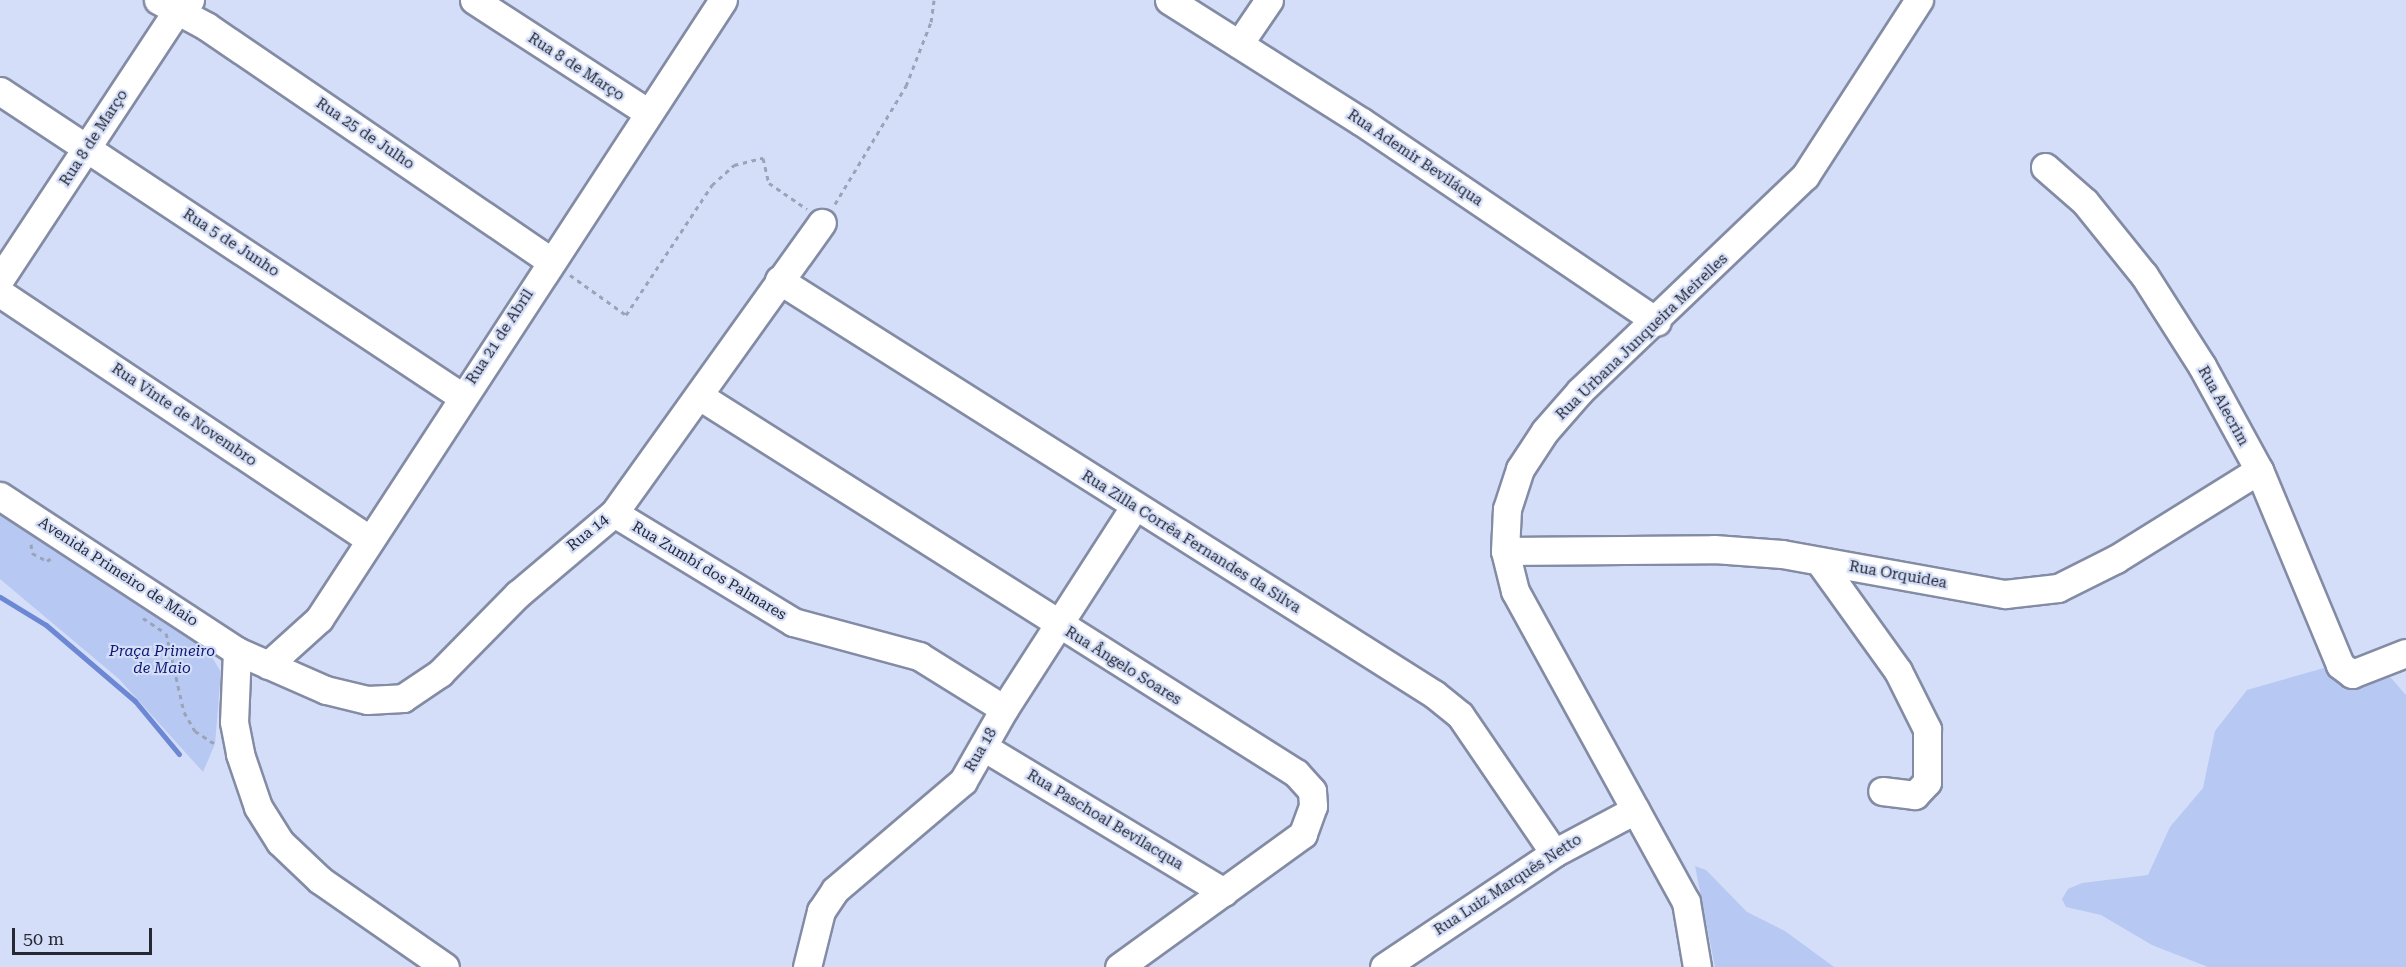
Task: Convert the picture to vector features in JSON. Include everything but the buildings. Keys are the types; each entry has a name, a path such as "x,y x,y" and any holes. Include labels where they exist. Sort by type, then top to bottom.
{"street":[{"name":"Rua 8 de Março","path":"474,0 511,10 649,113"},
{"name":"Rua 21 de Abril","path":"268,665 319,619 368,538 723,0"},
{"name":"Rua Ademir Beviláqua","path":"1169,0 1239,44 1657,322"},
{"path":"1239,44 1269,0"},
{"name":"Rua Urbana Junqueira Meirelles","path":"1697,967 1686,902 1548,657 1515,591 1504,551 1507,509 1517,479 1545,431 1580,391 1657,322 1805,176 1919,0"},
{"name":"Rua 8 de Março","path":"0,279 88,149 176,3"},
{"name":"Rua 25 de Julho","path":"176,3 550,261"},
{"name":"Rua 5 de Junho","path":"0,91 461,396"},
{"name":"Rua Alecrim","path":"2045,167 2085,202 2144,275 2202,366 2259,470 2340,665 2352,674 2406,653"},
{"name":"Rua 14","path":"268,665 347,695 367,700 403,698 440,673 518,594 614,513 701,397 779,280 826,218"},
{"name":"Rua Zilla Corrêa Fernandes da Silva","path":"779,280 1134,507 1434,694 1460,715 1554,853"},
{"name":"Rua Vinte de Novembro","path":"0,293 368,538"},
{"name":"Rua Ângelo Soares","path":"701,397 1057,626 1296,772 1312,791 1314,806 1303,834 1119,967"},
{"name":"Rua Orquidea","path":"1504,551 1714,549 1819,561 2005,594 2058,588 2116,559 2259,470"},
{"name":"Avenida Primeiro de Maio","path":"0,496 237,651 268,665"},
{"name":"Rua 18","path":"808,966 821,911 836,891 940,805 963,782 985,748 1004,708 1134,507"},
{"name":"Rua Zumbí dos Palmares","path":"614,513 793,622 919,656 1004,708"},
{"path":"1819,561 1898,671 1927,729 1927,782 1915,795 1882,791"},
{"path":"237,651 234,722 240,754 258,807 280,842 320,880 444,967"},
{"name":"Rua Paschoal Bevilacqua","path":"985,748 1224,892"},
{"name":"Rua Luiz Marquês Netto","path":"1384,967 1554,853 1635,810"}],"path":[{"path":"826,218 870,153 906,86 931,22 934,0"},
{"path":"550,261 626,315 711,185 734,165 763,158 774,189 814,214 822,209 826,218"},
{"path":"166,633 184,712 195,731 240,754"}],"green space":[{"name":"Praça Primeiro de Maio","path":"0,504 194,628 221,672 215,744 203,772 119,679 0,579"},
{"path":"2338,664 2360,666 2391,678 2406,695 2406,967 2208,967 2152,945 2101,915 2066,907 2062,899 2068,889 2082,883 2148,875 2170,827 2203,788 2215,731 2247,690"},
{"path":"1695,866 1706,870 1747,912 1785,931 1834,967 1715,967"}],"waterway":[{"path":"0,597 46,625 135,701 179,754"}]}
